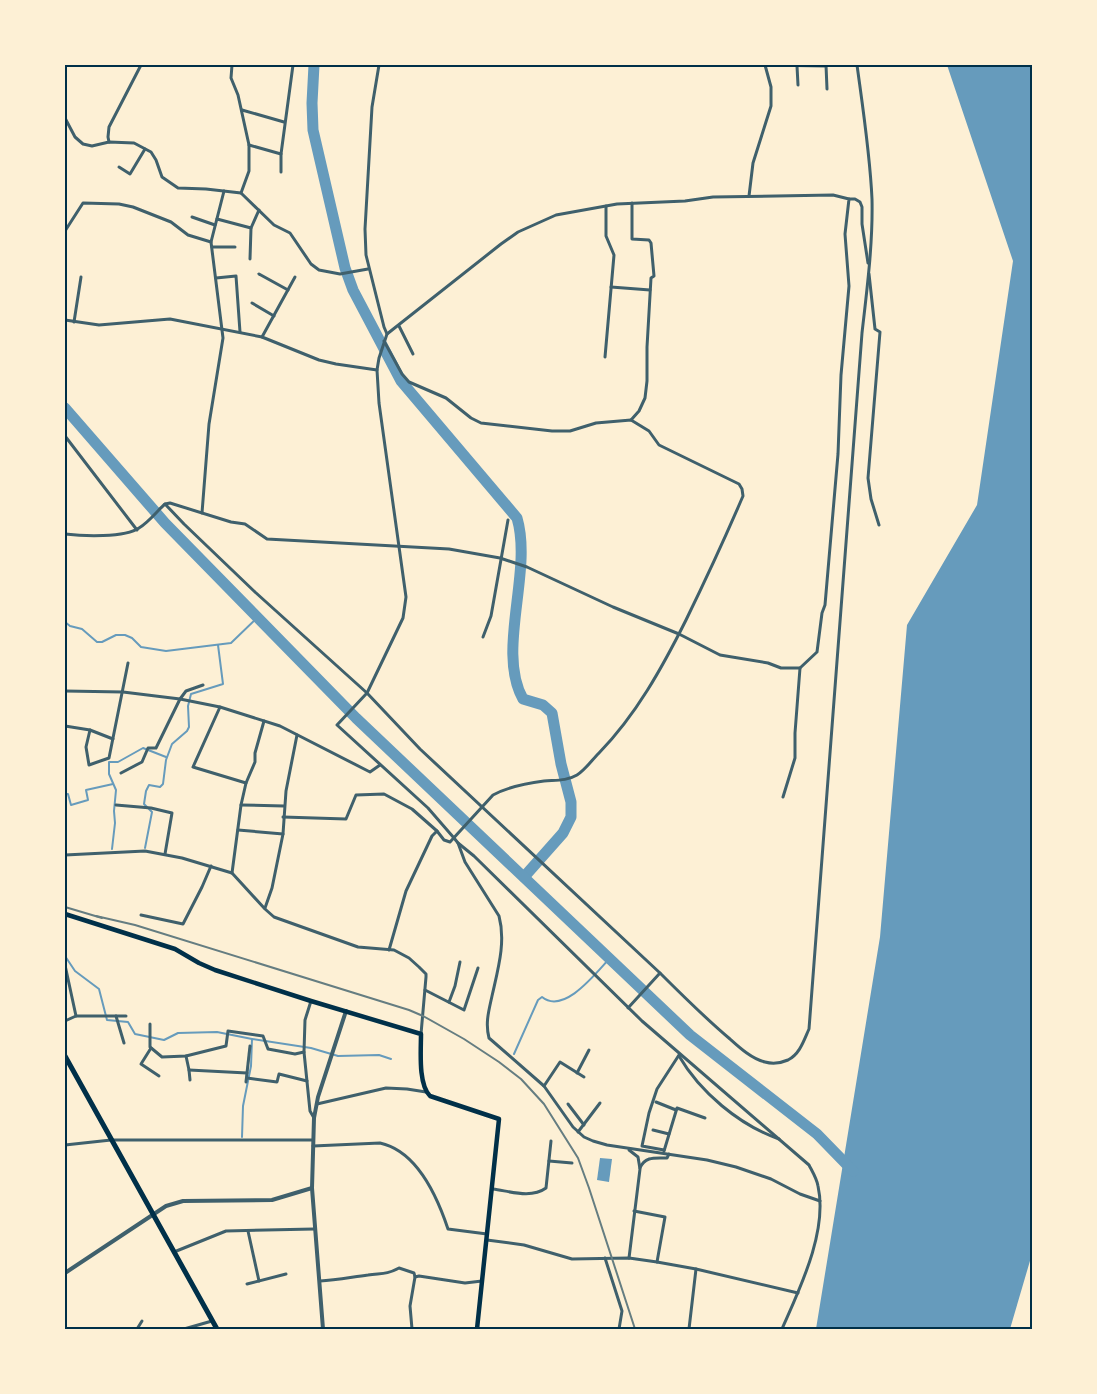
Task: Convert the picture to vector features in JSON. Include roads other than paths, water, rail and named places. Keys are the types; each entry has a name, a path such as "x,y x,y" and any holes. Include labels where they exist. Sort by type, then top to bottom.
{"main road":[{"path":"65,914 174,949 215,970 311,1002 346,1010 421,1034 421,1066 426,1092 430,1096 499,1119 477,1329"},
{"path":"65,1056 217,1329"}],"street":[{"path":"109,142 109,127 142,65"},
{"path":"232,65 231,78 242,110 249,145 249,170 241,193"},
{"path":"281,172 284,122 292,65"},
{"path":"380,65 372,108 365,229 368,270 387,334"},
{"path":"749,196 753,163 771,106 772,96 765,65 826,65 827,90"},
{"path":"165,504 255,592 367,693 420,749 660,973 698,1012 756,1059 766,1063 778,1063 789,1059 800,1049 809,1029 810,1019 868,269 872,200 870,164 857,65"},
{"path":"797,66 798,85"},
{"path":"242,110 284,122"},
{"path":"65,118 75,137 82,144 92,146 109,142 134,144 151,152 162,177 178,188 206,188 241,193 274,225 290,233 311,264 320,270 340,274 368,270"},
{"path":"249,145 281,154"},
{"path":"119,167 130,174 145,149"},
{"path":"202,513 209,424 220,362 223,329 211,242 224,191"},
{"path":"782,1329 798,1293 818,1232 820,1201 818,1184 810,1165 679,1055 628,1008 474,856 458,843 428,808 337,725 367,693 403,618 406,597 379,403 377,370 384,341 387,334 501,244 518,232 556,215 632,203 749,196 833,195 855,199 860,202 862,207 862,224 875,329 880,332 868,478 871,499 879,524"},
{"path":"783,798 795,758 800,668 817,652 822,613 825,605 838,454 840,375 849,286 844,234 849,199"},
{"path":"65,231 83,203 119,204 133,207 171,222 188,235 211,242"},
{"path":"631,420 645,398 650,290 651,278 654,276 651,243 649,240 632,239 632,203"},
{"path":"605,357 614,256 606,236 606,206"},
{"path":"250,259 251,228 259,210"},
{"path":"192,217 215,225"},
{"path":"217,219 251,228"},
{"path":"212,247 235,247"},
{"path":"258,274 288,290"},
{"path":"216,278 236,276 240,332"},
{"path":"74,322 81,277"},
{"path":"262,338 295,277"},
{"path":"611,287 650,290"},
{"path":"252,303 274,316"},
{"path":"65,320 99,325 170,320 240,332 262,338 320,360 377,370"},
{"path":"399,326 413,354"},
{"path":"284,818 346,818 356,795 384,794 412,809 437,831 444,840 450,842 493,795 501,791 545,781 558,781 579,774 613,738 665,662 726,537 743,496 739,484 659,446 649,431 631,420 596,423 570,431 552,431 481,423 471,418 446,398 409,382 402,374 384,341"},
{"path":"65,436 119,504 137,530"},
{"path":"65,534 86,536 118,534 137,530 165,504 170,503 231,522 244,524 267,539 449,549 500,558 526,567 720,654 781,668 800,668"},
{"path":"483,637 490,616 508,520"},
{"path":"90,730 86,747 89,765 109,758 128,664"},
{"path":"121,773 142,762 148,748 156,748 180,699 186,691 203,685"},
{"path":"65,691 123,692 180,699 220,707 280,726 370,772 380,765"},
{"path":"220,707 193,767 246,783"},
{"path":"232,873 241,804 246,783 255,762 255,753 264,721"},
{"path":"65,726 90,730 113,739"},
{"path":"265,909 272,888 283,834 284,806 297,735"},
{"path":"241,804 284,806"},
{"path":"116,805 151,808 172,813 165,854"},
{"path":"238,830 283,834"},
{"path":"389,950 406,891 428,843 437,831"},
{"path":"458,843 465,862 499,916 502,925 500,955 487,1020 489,1038 544,1086 578,1132 593,1141 629,1149 664,1152"},
{"path":"65,855 145,851 165,854 211,866 232,873 274,917 358,947 389,950 408,958 426,974 421,1034"},
{"path":"140,915 183,924 211,866"},
{"path":"449,1002 455,986 460,962"},
{"path":"65,965 76,1016"},
{"path":"425,990 464,1010 478,968"},
{"path":"628,1008 660,973"},
{"path":"311,1002 305,1020 304,1052 310,1111 314,1118"},
{"path":"323,1329 312,1188 314,1118 316,1104 346,1010"},
{"path":"65,1021 76,1016 126,1016"},
{"path":"116,1016 124,1042"},
{"path":"150,1024 151,1048 140,1064 159,1076"},
{"path":"151,1048 162,1057 186,1056 226,1046 228,1031 263,1036 268,1049 295,1054 304,1052"},
{"path":"250,1046 247,1080 276,1082 279,1074 307,1080"},
{"path":"577,1073 589,1050"},
{"path":"679,1055 693,1077 737,1117 768,1135 782,1140"},
{"path":"679,1055 657,1089 649,1113 642,1146 669,1154 736,1167 771,1179 800,1194 820,1201"},
{"path":"186,1056 190,1080"},
{"path":"544,1086 560,1062 584,1077"},
{"path":"189,1070 247,1072"},
{"path":"316,1104 386,1088 426,1092"},
{"path":"656,1102 676,1110 677,1108 706,1118"},
{"path":"578,1132 600,1103"},
{"path":"568,1104 584,1125"},
{"path":"664,1152 676,1110"},
{"path":"653,1130 669,1134"},
{"path":"65,1145 111,1140 313,1140"},
{"path":"492,1189 530,1194 540,1193 546,1188 551,1141"},
{"path":"312,1146 380,1143 391,1146 410,1160 430,1187 448,1229 524,1245 572,1259 629,1258 657,1262 696,1269 798,1293"},
{"path":"629,1149 638,1157 640,1169"},
{"path":"629,1258 640,1169 643,1162 667,1158 669,1154"},
{"path":"549,1160 572,1163"},
{"path":"65,1273 166,1206 183,1201 272,1200 312,1188"},
{"path":"634,1211 665,1217 657,1262"},
{"path":"174,1252 226,1231 314,1229"},
{"path":"248,1230 259,1281"},
{"path":"605,1258 622,1311 619,1329"},
{"path":"320,1281 369,1274 383,1274 399,1268 414,1273 410,1306 412,1329"},
{"path":"689,1329 696,1269"},
{"path":"247,1284 286,1274"},
{"path":"415,1277 464,1282 482,1281"},
{"path":"137,1329 142,1321"},
{"path":"184,1329 213,1321"}],"water":[{"path":"947,65 1032,65 1032,1254 1010,1329 816,1329 880,937 907,625 977,505 1013,261"},
{"path":"600,1158 612,1159 609,1182 597,1180"}],"waterway":[{"path":"314,65 313,130 345,268 353,290 401,381 517,518 521,539 521,562 513,635 513,658 516,680 523,699 543,705 552,713 561,764 571,802 571,817 563,833 524,877"},
{"path":"65,408 165,523 356,718 690,1035 817,1134 853,1171"},
{"path":"65,622 70,626 82,629 97,642 102,642 116,635 125,635 132,638 141,647 166,651 231,643 257,618"},
{"path":"145,848 152,812 144,804 146,791 149,785 160,787 163,784 166,760 172,744 189,727 188,706 191,694 223,684 218,645"},
{"path":"112,849 116,790 109,774 109,762 118,762 143,748 166,757"},
{"path":"65,794 68,794 71,805 88,800 86,790 113,784"},
{"path":"65,956 75,971 99,989 107,1020 128,1022 135,1034 164,1040 178,1033 217,1032 252,1039"},
{"path":"514,1054 538,1000 542,997 551,1001 560,1001 569,997 588,982 610,958"},
{"path":"242,1137 243,1106 251,1066 252,1039 311,1048 338,1056 379,1055 391,1059"}],"railway":[{"path":"65,907 102,918"},
{"path":"96,916 135,925 409,1010 464,1039 499,1062 521,1079 544,1104 578,1158 635,1329"}]}
